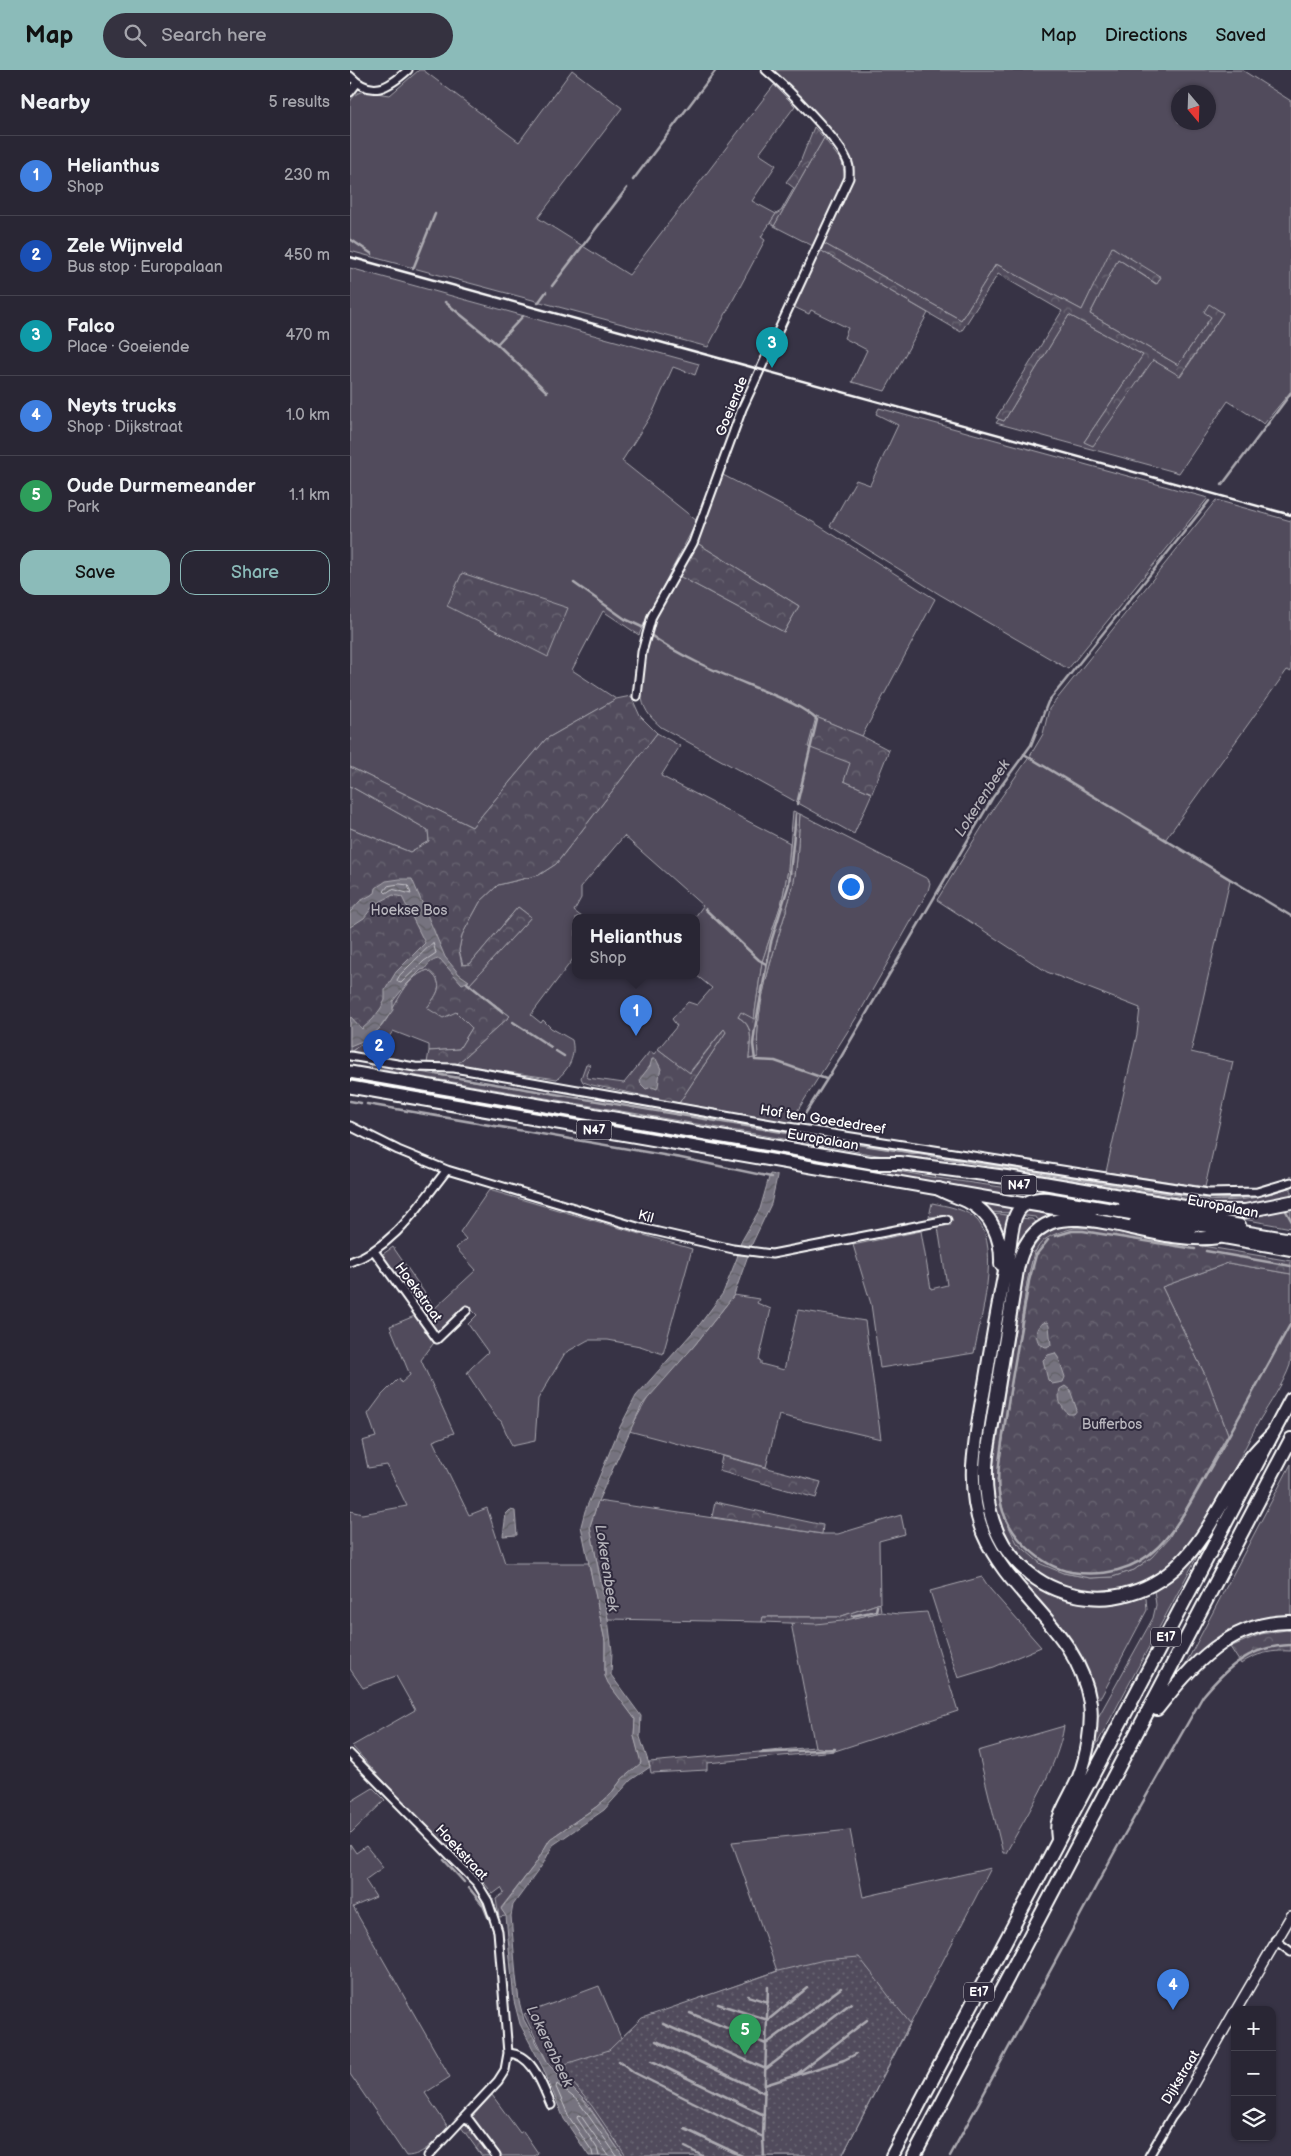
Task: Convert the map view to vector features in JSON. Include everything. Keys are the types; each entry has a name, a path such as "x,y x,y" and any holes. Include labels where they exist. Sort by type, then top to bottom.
{"highway":[{"name":"Europalaan","path":"350,1072 873,1163"},
{"name":"N47","path":"350,1088 1025,1204"},
{"path":"873,1163 900,1163 1004,1177 1208,1211 1245,1211 1291,1202"},
{"path":"938,1189 976,1207 993,1225 1002,1253 1001,1284"},
{"path":"1058,1840 1057,1823 1079,1777 1086,1754 1090,1726 1090,1706 1086,1687 1072,1652 1063,1638 1010,1578 988,1546 978,1517 973,1491 976,1436 1001,1284 1016,1215 1025,1204 1038,1198 1291,1240"},
{"path":"1219,1237 1201,1240 1080,1219 1052,1222 1031,1237 1019,1257 988,1446 985,1482 988,1508 1000,1540 1011,1556 1037,1579 1056,1590 1077,1596 1101,1599 1121,1596 1148,1587 1168,1575 1184,1561 1212,1523 1249,1460 1273,1433"},
{"name":"E17","path":"892,2156 1291,1399"},
{"name":"E17","path":"914,2156 1291,1439"},
{"path":"1139,1730 1181,1679 1214,1647 1233,1635 1255,1626 1291,1622"}],"main road":[{"name":"Europalaan","path":"873,1163 1078,1194 1291,1235"},
{"name":"N47","path":"1025,1204 1291,1250"}],"street":[{"path":"350,76 357,83 373,89 384,89 408,70"},
{"name":"Goeiende","path":"637,696 642,652 652,616 693,543 742,409 849,178 848,161 839,148 780,82 766,70"},
{"path":"350,92 357,83"},
{"name":"Hof ten Goededreef","path":"350,1056 415,1067 454,1068 788,1127 1208,1193 1257,1192 1291,1182"},
{"name":"Kil","path":"350,1126 398,1150 447,1170 641,1228 739,1250 772,1254 947,1220"},
{"path":"350,1262 374,1252 399,1231 447,1170"},
{"name":"Hoekstraat","path":"374,1252 437,1339 467,1310"},
{"name":"Hoekstraat","path":"350,1754 477,1883 488,1901 498,1930 508,2053 505,2070 498,2081 428,2156"},
{"name":"Dijkstraat","path":"1237,2006 1291,1916"},
{"path":"1275,1940 1291,1952"},
{"name":"Dijkstraat","path":"1149,2156 1171,2118 1183,2102 1231,2017"},
{"path":"508,2053 521,2055 534,2069 551,2104"},
{"path":"466,2116 496,2156"}],"green space":[{"path":"419,70 423,70 519,142 572,70 622,108 538,218 629,275 774,85 795,106 759,154 776,165 752,201 776,214 761,237 765,240 708,347 350,251 350,102 358,93 367,91 390,95"},
{"path":"771,70 1242,70 1291,101 1291,391 1264,424 1228,401 1179,473 996,423 999,419 1004,421 1069,315 1143,355 1084,442 1153,360 1181,376 1223,313 1211,317 1178,365 1090,314 1118,259 1156,284 1113,247 1082,310 996,264 961,320 823,243 841,208 853,173 851,162 844,149 806,103"},
{"path":"814,127 824,138 774,226 770,223 776,214 781,211 794,188 786,182 799,165"},
{"path":"824,138 842,162 845,177 813,246 774,226"},
{"path":"823,243 961,320 996,264 1082,310 1112,247 1161,277 1157,284 1118,259 1090,314 1178,365 1211,317 1204,312 1209,304 1223,313 1180,376 1153,360 1093,446 1084,442 1143,355 1069,315 1004,421 996,418 1062,311 998,274 961,332 820,250"},
{"path":"820,250 928,313 885,391 852,382 867,350 844,338 848,328 811,310 809,314 794,307"},
{"path":"350,268 699,364 695,375 673,367 653,412 622,461 697,521 639,635 603,611 572,670 616,699 546,739 472,827 350,767"},
{"path":"879,408 1208,498 1068,669 939,594 830,526 856,480 870,485 898,425 876,414"},
{"path":"723,475 813,522 935,599 862,736 816,717 851,763 844,781 872,793 854,834 661,727 649,715 643,704 642,684 652,630 665,599 679,576 784,632 799,606 697,543"},
{"path":"1216,500 1291,521 1291,672 1287,670 1165,840 1230,880 1191,1052 1233,1062 1205,1187 1106,1172 1137,1034 1140,1008 1047,972 937,900 995,806 1043,734 1049,709"},
{"path":"697,543 799,606 784,632 679,576"},
{"path":"462,573 568,608 548,657 447,606"},
{"name":"Hoekse Bos","path":"631,696 640,716 657,733 556,864 539,875 498,885 480,902 462,935 459,950 462,965 470,964 518,907 531,917 469,985 510,1016 456,1065 427,1063 429,1051 459,1049 472,1028 456,1012 443,1018 427,1008 438,989 437,980 428,970 412,979 386,1021 370,1038 350,1052 350,828 410,852 429,841 428,830 350,786 350,767 472,827 546,739 616,699"},
{"path":"816,717 862,736 889,750 872,793 844,781 850,763 808,747"},
{"path":"657,733 680,746 661,776 790,843 788,870 782,901 762,962 754,1019 738,1017 747,1025 749,1030 749,1059 758,1057 759,1014 768,971 795,878 800,814 928,879 930,883 928,891 860,1012 789,1124 679,1103 726,1032 723,1030 689,1073 658,1049 677,1026 672,1019 688,1002 697,1005 712,988 700,978 700,914 697,914 703,906 624,836 581,887 581,898 574,911 578,914 572,914 572,960 531,1015 541,1023 543,1020 551,1028 572,1040 572,1057 565,1071 557,1079 456,1065 510,1016 469,985 531,917 518,907 470,964 463,965 459,950 462,935 480,902 498,885 539,875 556,864"},
{"path":"350,786 428,830 429,841 410,852 350,828"},
{"path":"793,811 800,814 795,878 763,993 757,1036 758,1057 749,1059 749,1029 738,1017 741,1012 754,1019 762,962 782,901 788,870"},
{"path":"428,970 437,980 438,989 427,1008 456,1012 472,1028 459,1049 429,1051 429,1045 393,1031 376,1056 350,1053 380,1028 412,979"},
{"path":"724,1029 726,1032 679,1103 592,1085 583,1082 581,1078 586,1064 588,1064 590,1065 586,1075 588,1078 624,1083 650,1051 654,1054 658,1049 690,1073"},
{"path":"371,1064 1184,1198 1238,1200 1263,1196 1291,1187 1291,1196 1247,1205 1203,1205 871,1154 371,1068"},
{"path":"438,1092 937,1178 1044,1193 1025,1199 437,1099"},
{"path":"489,1190 692,1249 663,1354 640,1346 608,1340 588,1340 565,1353 538,1399 535,1441 512,1446 501,1421 496,1417 467,1373 488,1352 468,1324 477,1315 468,1306 439,1333 380,1256 393,1247 435,1308 476,1270 456,1248 466,1239 460,1232"},
{"path":"972,1200 1016,1207 1013,1213 988,1212"},
{"path":"932,1203 969,1214 978,1221 985,1233 988,1249 987,1285 974,1353 880,1368 871,1304 853,1245 921,1231 931,1289 947,1285 938,1227 951,1225 948,1215 929,1217"},
{"path":"1291,1208 1291,1228 1222,1215"},
{"path":"1025,1209 1062,1215 1043,1223 1035,1217 1019,1215"},
{"path":"990,1215 1012,1216 1006,1250"},
{"path":"1018,1218 1032,1219 1037,1223 1027,1236 992,1395 990,1526 1054,1592 1142,1594 1146,1598 1147,1610 1101,1697 1095,1698 1089,1679 991,1541 976,1493 981,1440"},
{"path":"1084,1224 1098,1226 1097,1228 1074,1228 1034,1252 1027,1283 997,1480 1005,1519 1063,1573 1091,1578 1112,1577 1134,1570 1152,1557 1228,1434 1208,1381 1162,1287 1228,1263 1291,1274 1290,1365 1216,1502 1189,1542 1175,1559 1160,1572 1143,1582 1124,1589 1106,1592 1087,1591 1051,1580 1020,1556 1007,1542 999,1526 992,1490 992,1473 1026,1261 1036,1243 1048,1232 1063,1227"},
{"name":"Bufferbos","path":"1074,1228 1097,1228 1291,1261 1291,1274 1228,1263 1162,1287 1208,1381 1228,1434 1169,1538 1152,1557 1134,1570 1112,1577 1091,1578 1063,1573 1041,1564 1017,1543 1005,1519 997,1480 1032,1261 1035,1252 1044,1240"},
{"path":"734,1295 759,1299 757,1303 771,1309 759,1360 761,1364 784,1370 798,1310 865,1321 881,1439 779,1415 766,1467 629,1431 650,1394 694,1346"},
{"path":"417,1315 436,1340 421,1360 454,1433 433,1441 469,1515 487,1508 505,1563 589,1563 605,1641 605,1676 635,1719 634,1736 641,1760 640,1766 622,1779 610,1795 550,1839 536,1863 501,1908 506,1916 499,1917 496,1899 504,1893 501,1888 493,1894 477,1874 400,1799 352,1746 415,1710 396,1676 363,1688 350,1669 350,1511 362,1514 407,1506 387,1465 368,1468 362,1441 376,1437 368,1414 382,1395 399,1378 401,1383 410,1375 390,1326"},
{"path":"722,1456 821,1482 816,1498 719,1471"},
{"path":"1291,1464 1291,1617 1264,1621 1186,1668 1184,1667"},
{"path":"598,1501 822,1534 838,1534 901,1515 905,1534 879,1541 880,1603 839,1617 763,1617 762,1622 608,1619 590,1526"},
{"path":"715,1502 823,1525 822,1534 712,1517"},
{"path":"1198,1551 1199,1553 1089,1759 1096,1721 1153,1618 1156,1605 1154,1590"},
{"path":"982,1577 990,1589 1041,1647 994,1667 958,1678 930,1591"},
{"path":"880,1603 881,1612 842,1621 816,1624 762,1622 763,1617 839,1617"},
{"path":"881,1612 899,1614 927,1612 958,1711 835,1751 815,1747 791,1623 825,1622"},
{"path":"1285,1627 1291,1628 1291,1631 1261,1634 1230,1647 1229,1644 1256,1632"},
{"path":"1291,1631 1291,1651 1265,1653 1252,1657 1241,1664 1230,1647 1261,1634"},
{"path":"1064,1726 1061,1742 1048,1774 1006,1853 1003,1853 978,1751"},
{"path":"815,1747 835,1751 707,1763 707,1770 651,1773 649,1762"},
{"path":"373,1788 385,1800 350,1834 350,1802"},
{"path":"850,1830 863,1897 991,1868 842,2156 623,2156 586,2102 549,2065 524,2014 599,1986 621,2038 642,2019 777,1971 732,1842"},
{"path":"350,1844 356,1853 366,1846 383,1867 365,1880 376,1897 353,1907 450,2077 425,2093 448,2127 424,2150 412,2155 406,2156 350,2074"},
{"path":"859,1957 910,2023 842,2156 626,2156 592,2106 559,2066 609,2050 642,2018 778,1971 824,1960"},
{"path":"492,2095 520,2133 523,2131 538,2153 534,2156 499,2156 471,2118"},
{"path":"467,2121 493,2156 482,2156 461,2127"}],"water":[{"path":"412,879 445,957 459,974 469,981 462,984 440,959 433,961 406,985 393,1001 393,1010 379,1029 367,1039 350,1046 350,1016 362,1029 373,1019 385,1000 385,990 396,972 425,943 402,897 393,895 374,905 364,918 350,927 350,912 360,901 375,893 376,888 386,881"},
{"path":"652,1059 656,1059 661,1069 657,1089 652,1087 646,1089 641,1084 640,1079 650,1066"},
{"path":"770,1174 777,1175 771,1204 752,1244 734,1295 694,1346 642,1405 598,1501 590,1526 608,1619 612,1651 611,1675 641,1716 640,1737 650,1767 631,1780 604,1810 553,1845 543,1864 513,1905 511,1916 516,1976 519,2001 524,2020 549,2065 582,2098 623,2156 589,2156 564,2119 543,2068 520,2024 514,2001 506,1916 501,1909 536,1863 550,1839 596,1807 610,1795 622,1779 641,1763 634,1736 635,1719 608,1683 605,1676 605,1641 581,1526 585,1511 620,1427 636,1396 700,1324 723,1293 737,1258 741,1242 760,1209"},
{"path":"1047,1322 1051,1345 1046,1347 1040,1345 1036,1334 1040,1325"},
{"path":"1055,1353 1065,1377 1063,1382 1052,1384 1048,1380 1043,1360 1048,1355"},
{"path":"1065,1386 1070,1390 1077,1410 1074,1414 1068,1414 1060,1403 1060,1389"},
{"path":"510,1510 515,1511 517,1535 503,1536 506,1514"}],"waterway":[{"path":"633,180 716,70"},
{"path":"552,286 627,188"},
{"path":"413,269 435,214"},
{"path":"350,239 372,254"},
{"path":"538,303 546,292"},
{"path":"445,302 497,344 547,392"},
{"path":"497,344 523,316"},
{"name":"Lokerenbeek","path":"1222,485 1291,393"},
{"name":"Lokerenbeek","path":"798,1125 841,1057 993,797 1031,745 1048,702 1209,501"},
{"path":"574,583 625,619 644,628"},
{"path":"649,634 672,649 698,662 794,704 817,720 797,804"},
{"path":"1024,754 1291,916"},
{"path":"796,814 789,884 771,942 753,1044 755,1060 775,1061 826,1079"},
{"path":"705,909 759,960 766,964"},
{"path":"467,983 503,1012"},
{"path":"513,1022 551,1047"},
{"path":"556,1051 564,1056"},
{"path":"436,1074 794,1134 1186,1195 1244,1198 1291,1186"},
{"path":"350,1101 361,1103"},
{"path":"367,1104 681,1158 771,1177"},
{"path":"1286,1211 1291,1220"},
{"path":"1055,1236 1072,1231 1083,1231 1195,1249"},
{"path":"1048,1240 1036,1255 1029,1281 1001,1448 998,1486 1005,1517 1018,1538 1037,1556 1059,1569 1083,1573 1118,1570 1139,1561 1158,1547 1188,1508 1291,1323"},
{"path":"1206,1251 1291,1266"},
{"path":"852,1616 876,1611 877,1606"},
{"path":"950,2156 1114,1853 1203,1696 1231,1667 1241,1660 1264,1649 1291,1645"},
{"path":"760,1753 835,1749"},
{"path":"444,1860 464,1882"},
{"path":"469,1888 483,1905 488,1917"},
{"path":"763,2137 768,1987"},
{"path":"718,2004 768,2020 807,1988"},
{"path":"690,2013 766,2044 841,1988"},
{"path":"748,1996 768,2002"},
{"path":"663,2024 766,2069 851,2003"},
{"path":"797,2074 867,2020"},
{"path":"656,2041 765,2093"},
{"path":"765,2085 844,2060 856,2054"},
{"path":"619,2061 635,2073 763,2137 764,2156"},
{"path":"652,2061 764,2115"},
{"path":"685,2129 742,2156"},
{"path":"685,2147 703,2156"}],"railway":[{"path":"350,257 1291,515"}],"place":[{"name":"Falco","path":"772,368"},
{"name":"Helianthus","path":"636,1036"},
{"name":"Zele Wijnveld","path":"379,1071"},
{"name":"Neyts trucks","path":"1173,2010"},
{"name":"Oude Durmemeander","path":"745,2055"}]}
